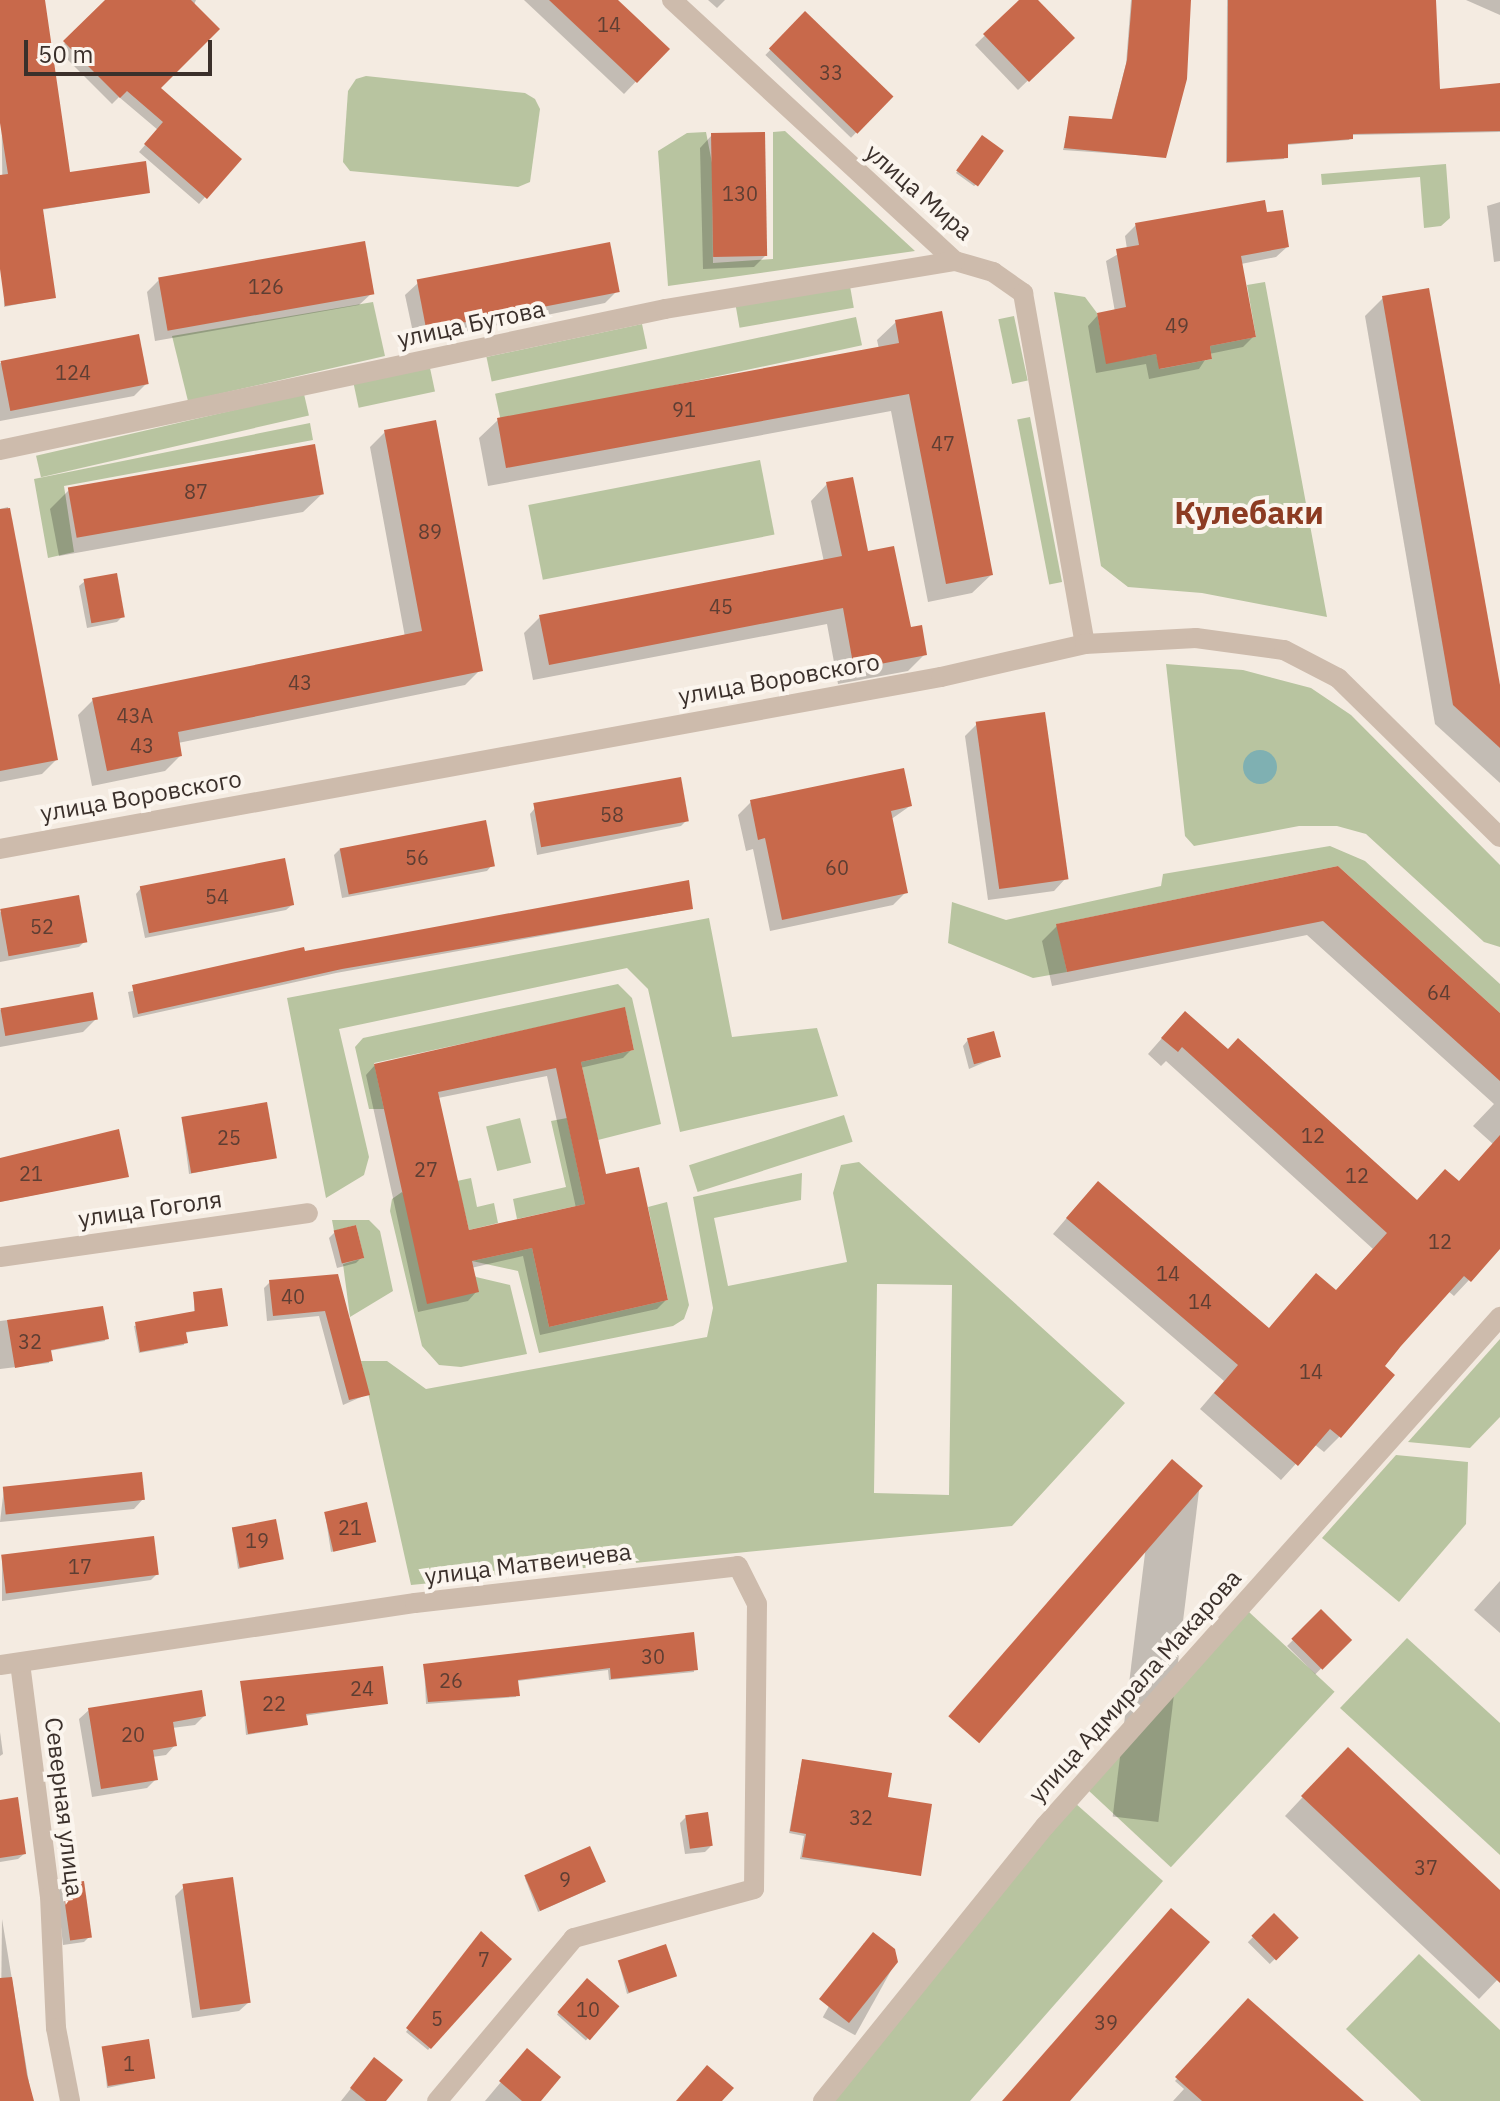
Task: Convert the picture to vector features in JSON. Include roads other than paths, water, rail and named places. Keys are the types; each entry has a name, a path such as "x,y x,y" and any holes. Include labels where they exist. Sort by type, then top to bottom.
{"street":[{"name":"улица Мира","path":"672,0 955,261 993,272 1023,293 1085,644"},
{"name":"улица Бутова","path":"0,450 665,309 955,261"},
{"name":"улица Воровского","path":"0,849 941,677 1085,644 1196,638 1284,650 1338,678 1500,837"},
{"name":"улица Гоголя","path":"0,1257 308,1213"},
{"name":"улица Адмирала Макарова","path":"823,2101 1045,1826 1500,1317"},
{"name":"улица Матвеичева","path":"10,1664 415,1603 738,1566 757,1604 754,1889 574,1938 437,2101"},
{"name":"Северная улица","path":"10,1664 50,1896 56,2028 70,2101"}],"water":[{"path":"1260,750 1272,755 1277,767 1272,779 1260,784 1248,779 1243,767 1248,755"}],"district":[{"name":"Кулебаки","path":"1249,512"}]}
